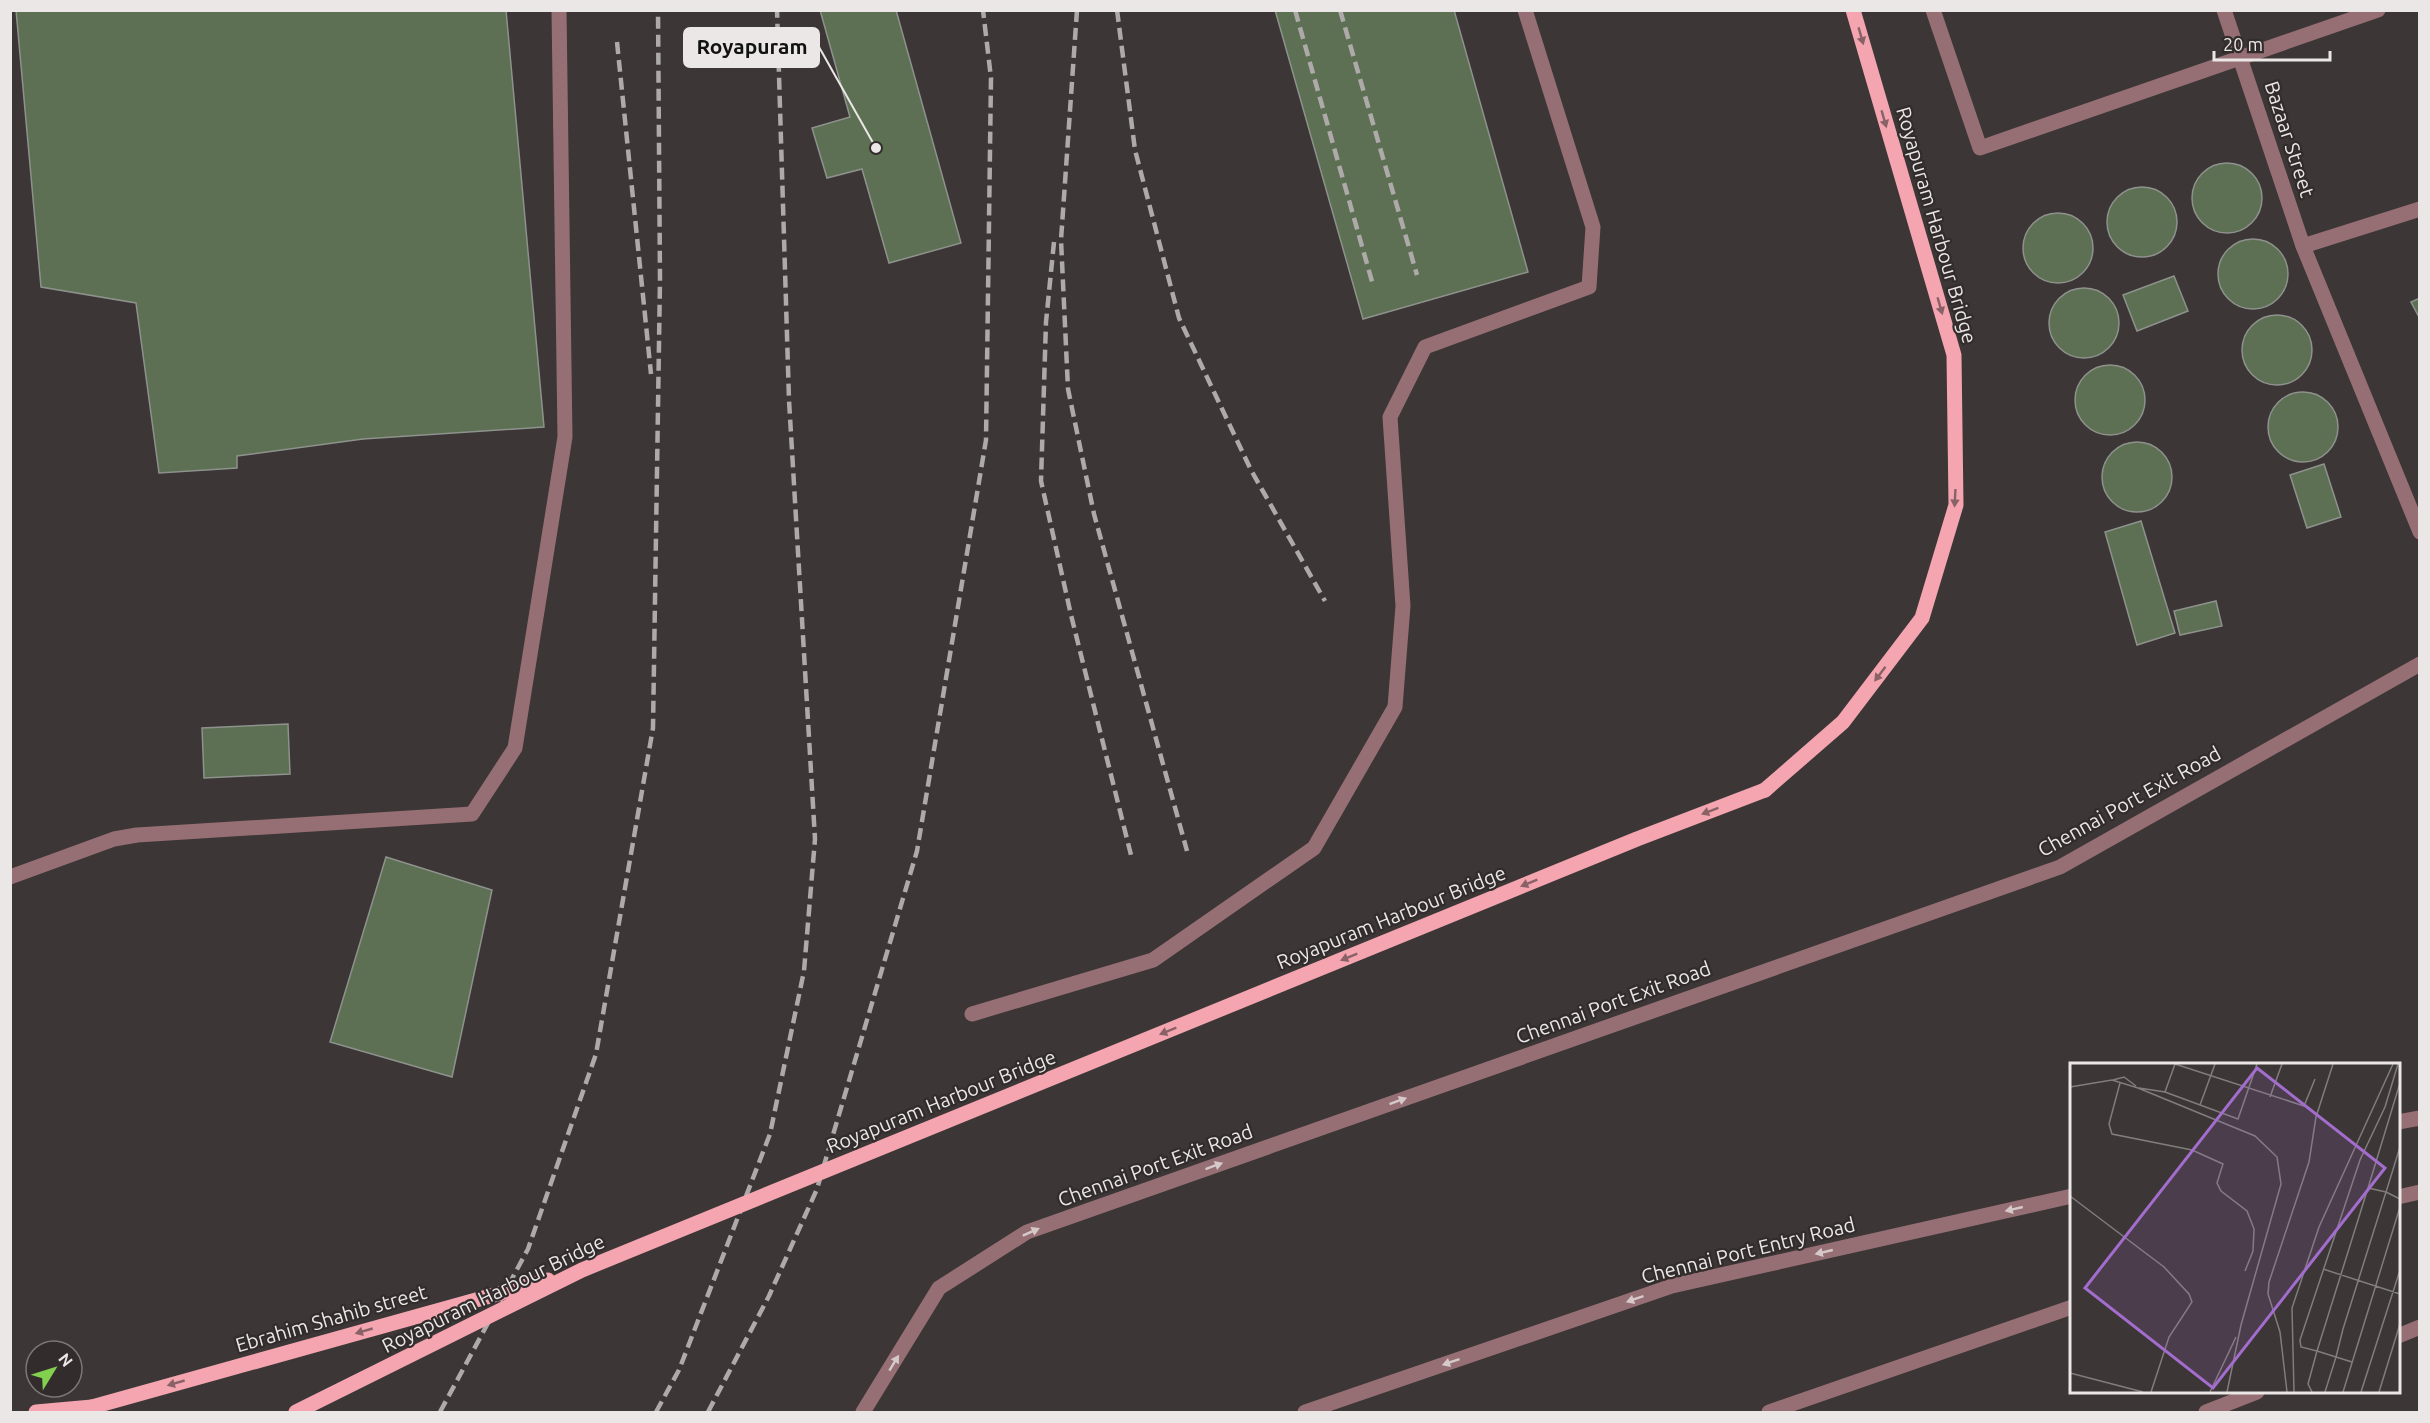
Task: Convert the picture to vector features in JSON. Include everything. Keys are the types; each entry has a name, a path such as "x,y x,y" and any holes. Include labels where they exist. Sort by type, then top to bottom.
{"main road":[{"name":"Royapuram Harbour Bridge","path":"296,1413 582,1270 1637,839 1765,790 1844,722 1922,618 1956,504 1954,355 1853,10"},
{"name":"Ebrahim Shahib street","path":"36,1413 92,1407 582,1270"}],"street":[{"path":"10,877 114,838 472,814 515,748 565,437 559,10"},
{"path":"972,1014 1153,960 1314,848 1395,707 1403,606 1390,417 1425,347 1589,287 1593,227 1525,10"},
{"path":"1933,10 1980,148 2378,10"},
{"name":"Bazaar Street","path":"2224,10 2303,246 2420,532"},
{"path":"2303,246 2420,209"},
{"name":"Chennai Port Exit Road","path":"863,1413 939,1288 1027,1233 2060,867 2420,664"},
{"path":"2400,1122 2420,1118"},
{"path":"2400,1197 2420,1192"},
{"name":"Chennai Port Entry Road","path":"1305,1413 1672,1286 2070,1196"},
{"path":"1769,1413 2070,1308"},
{"path":"2400,1335 2420,1327"},
{"path":"2205,1412 2254,1393"}],"building":[{"path":"16,10 506,10 544,427 363,439 237,456 237,468 159,473 136,303 41,287"},
{"path":"820,10 896,10 961,243 889,263 862,169 827,178 812,128 850,117"},
{"path":"1275,10 1454,10 1528,272 1363,319"},
{"path":"2234,163 2247,169 2256,178 2260,184 2262,198 2260,212 2252,223 2241,231 2220,233 2202,223 2194,212 2192,191 2202,173 2213,165"},
{"path":"2149,187 2162,193 2171,202 2175,208 2177,222 2175,236 2167,247 2156,255 2135,257 2117,247 2109,236 2107,215 2117,197 2128,189"},
{"path":"2065,213 2078,219 2087,228 2091,234 2093,248 2091,262 2083,273 2072,281 2051,283 2033,273 2025,262 2023,241 2033,223 2044,215"},
{"path":"2260,239 2273,245 2282,254 2286,260 2288,274 2286,288 2278,299 2267,307 2246,309 2228,299 2220,288 2218,267 2228,249 2239,241"},
{"path":"2174,276 2188,311 2137,331 2123,295"},
{"path":"2091,288 2104,294 2113,303 2117,309 2119,323 2117,337 2109,348 2098,356 2077,358 2059,348 2051,337 2049,316 2059,298 2070,290"},
{"path":"2420,298 2420,319 2411,302"},
{"path":"2284,315 2297,321 2306,330 2310,336 2312,350 2310,364 2302,375 2291,383 2270,385 2252,375 2244,364 2242,343 2252,325 2263,317"},
{"path":"2117,365 2130,371 2139,380 2143,386 2145,400 2143,414 2135,425 2124,433 2103,435 2085,425 2077,414 2075,393 2085,375 2096,367"},
{"path":"2310,392 2323,398 2332,407 2336,413 2338,427 2336,441 2328,452 2317,460 2296,462 2278,452 2270,441 2268,420 2278,402 2289,394"},
{"path":"2144,442 2157,448 2166,457 2170,463 2172,477 2170,491 2162,502 2151,510 2130,512 2112,502 2104,491 2102,470 2112,452 2123,444"},
{"path":"2324,464 2341,517 2307,528 2290,475"},
{"path":"2141,521 2175,633 2137,645 2105,532"},
{"path":"2216,601 2222,626 2180,635 2174,611"},
{"path":"288,724 290,774 204,778 202,728"},
{"path":"386,857 492,890 452,1077 330,1042"}],"railway":[{"path":"440,1412 528,1249 596,1054 653,728 660,279 658,10"},
{"path":"656,1412 679,1370 770,1134 804,971 815,839 789,400 777,10"},
{"path":"708,1412 769,1296 817,1189 917,851 986,440 991,78 983,10"},
{"path":"1077,10 1061,240 1068,389 1094,514 1187,851"},
{"path":"1117,10 1135,150 1179,318 1251,470 1325,601"},
{"path":"1295,10 1373,285"},
{"path":"1340,10 1417,275"},
{"path":"617,42 651,374"},
{"path":"1054,242 1046,322 1041,481 1071,615 1131,855"}],"place":[{"name":"Royapuram","path":"876,148"}]}
